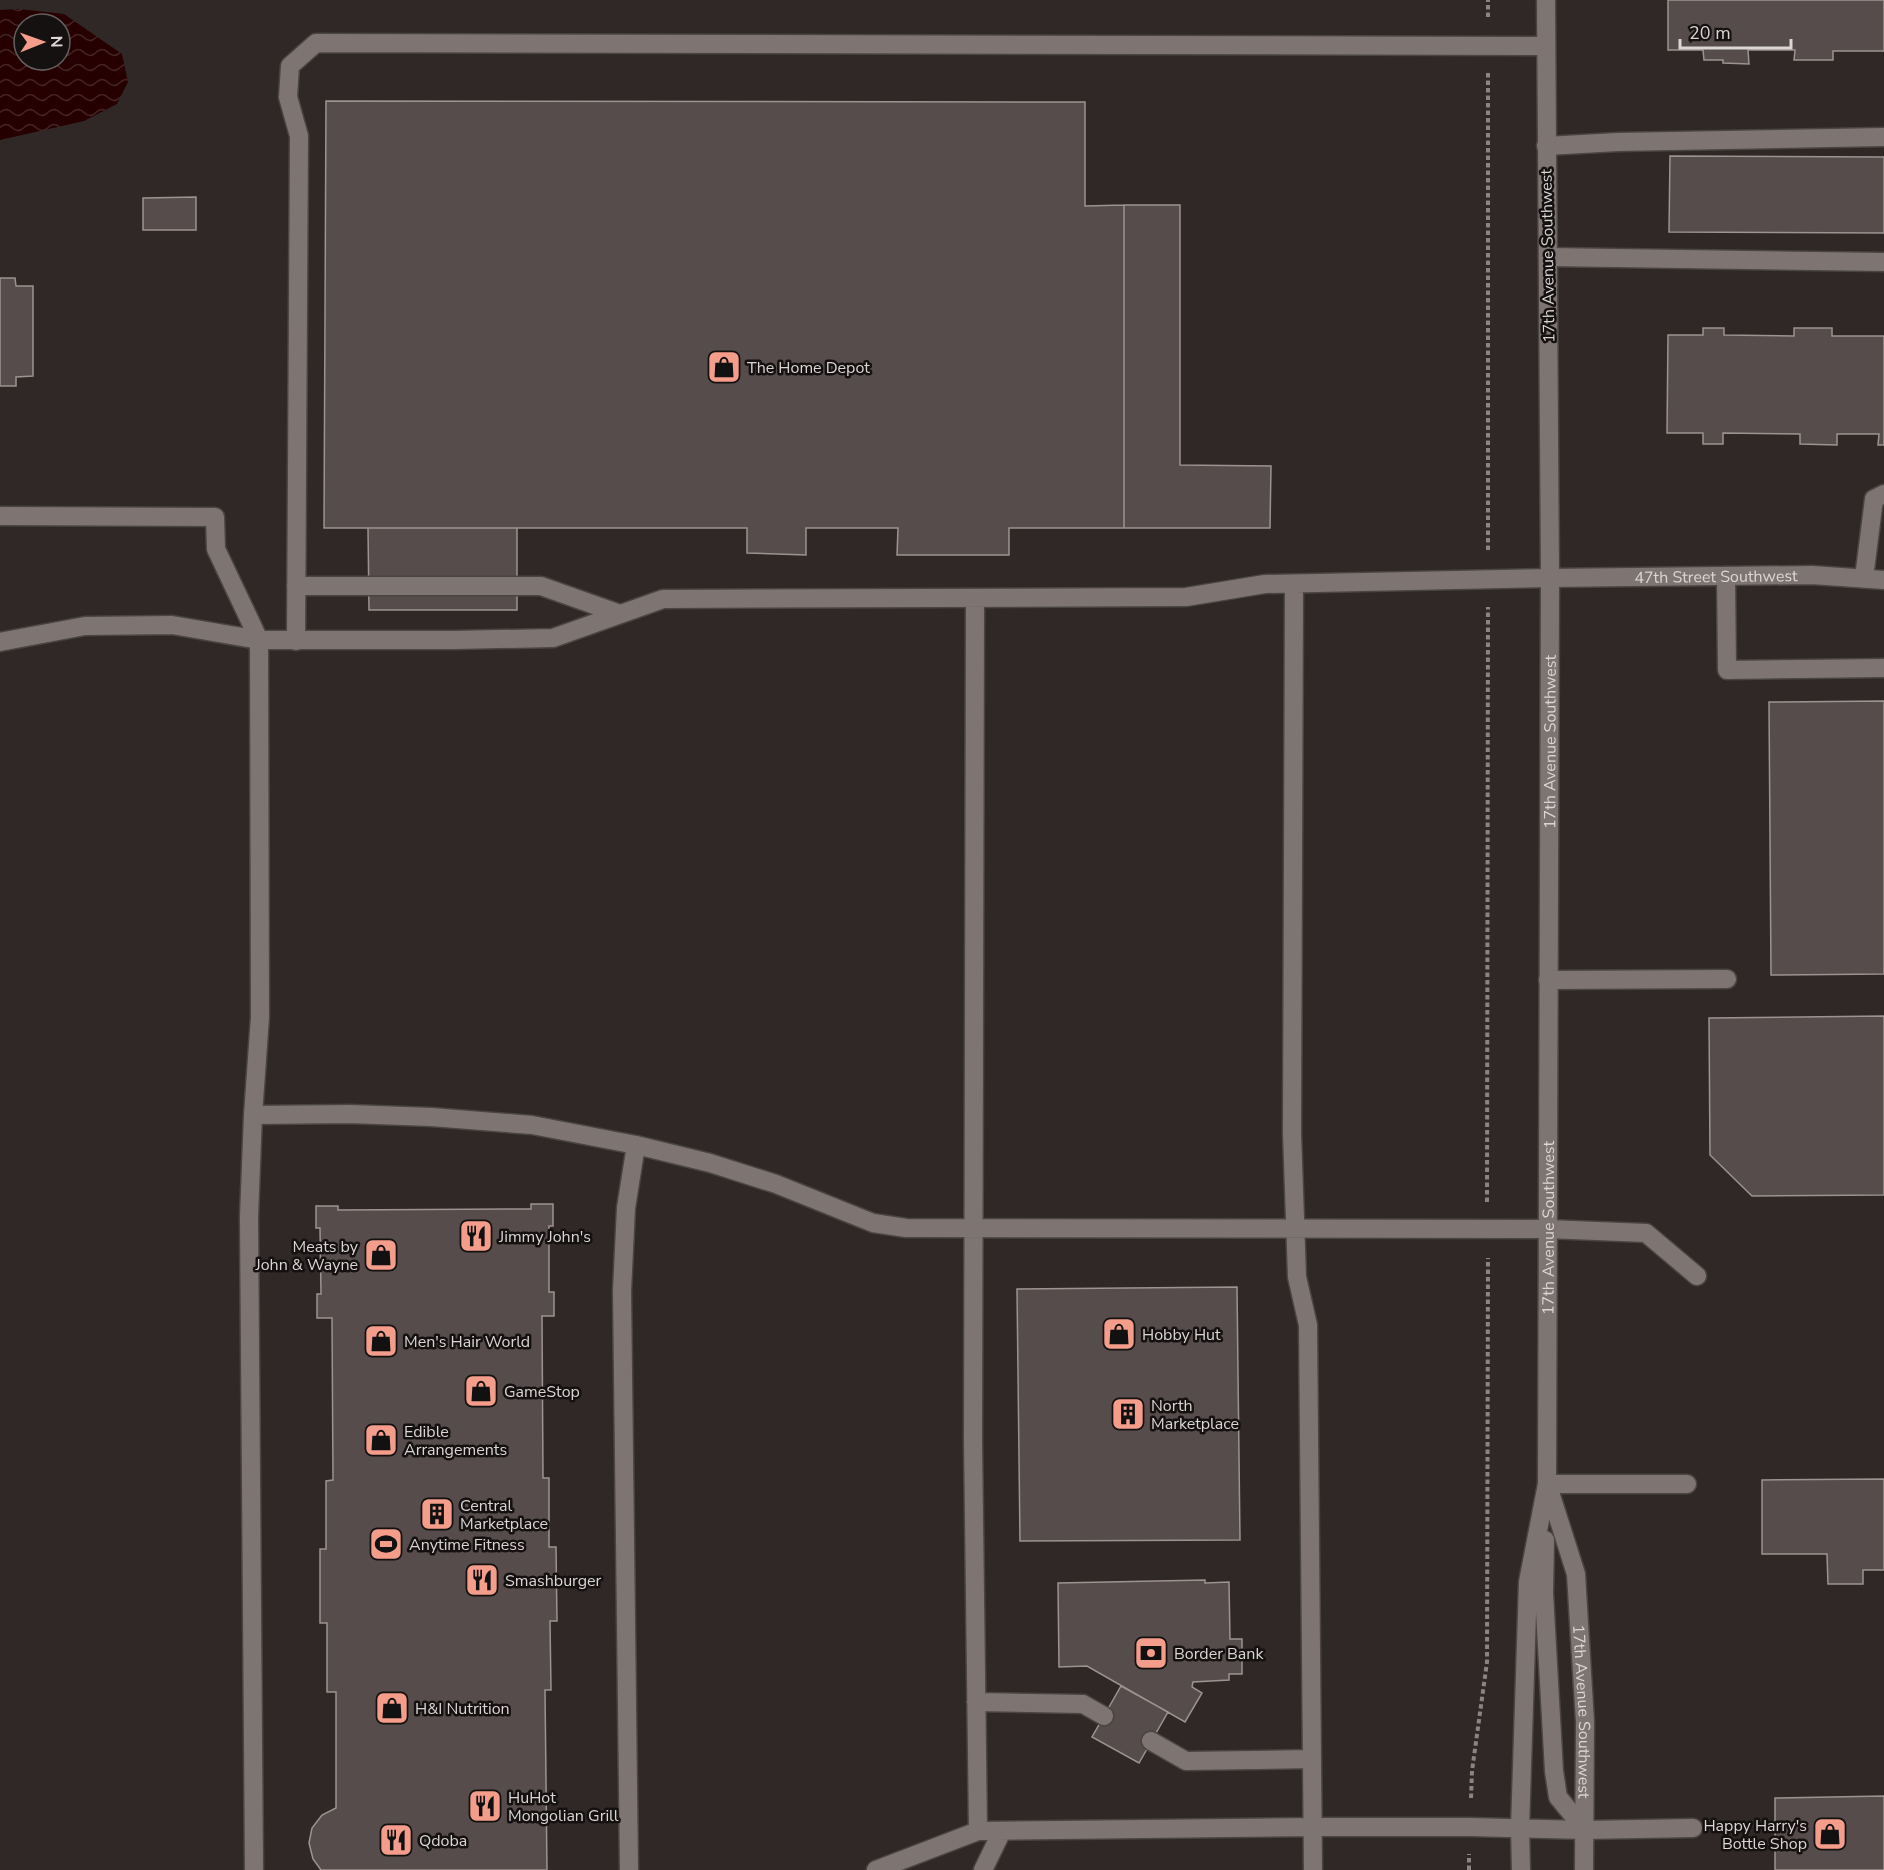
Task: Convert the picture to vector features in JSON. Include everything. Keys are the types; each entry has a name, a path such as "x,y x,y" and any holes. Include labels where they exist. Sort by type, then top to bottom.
{"street":[{"name":"17th Avenue Southwest","path":"1521,1870 1520,1828 1528,1582 1547,1484 1550,578 1546,0"},
{"path":"296,641 299,136 288,97 290,66 315,43 1546,46"},
{"path":"1546,146 1618,142 1884,137"},
{"path":"1548,257 1884,262"},
{"path":"1864,578 1874,499 1884,494"},
{"path":"0,516 215,516 216,549 259,640 260,1017 253,1115 249,1228 254,1870"},
{"name":"47th Street Southwest","path":"0,642 85,627 172,625 259,640 553,638 663,599 1186,597 1264,584 1550,578 1812,575 1884,580"},
{"path":"1726,576 1727,669 1884,668"},
{"path":"1294,584 1292,1133 1297,1277 1308,1325 1313,1870"},
{"path":"296,585 541,586 620,614"},
{"path":"975,598 974,1228 978,1831"},
{"path":"1548,981 1727,979"},
{"path":"253,1115 350,1114 431,1117 532,1125 636,1145 710,1163 776,1184 873,1223 906,1228 1547,1229 1646,1233 1697,1276"},
{"path":"629,1870 622,1291 626,1208 636,1145"},
{"path":"1585,1830 1558,1797 1554,1771 1544,1593 1547,1484 1687,1484"},
{"name":"17th Avenue Southwest","path":"1547,1484 1576,1574 1585,1722 1584,1870"},
{"path":"976,1702 1083,1704 1104,1716"},
{"path":"1151,1741 1186,1761 1312,1759"},
{"path":"876,1870 978,1831 1313,1827 1585,1830 1693,1828"},
{"path":"983,1870 1002,1831"}],"path":[{"path":"1472,1772 1487,1662 1488,0"}],"water":[{"path":"19,9 46,12 12,12 12,72 72,72 72,20 122,54 128,82 117,104 84,121 0,140 0,10"}],"building":[{"path":"1668,0 1884,0 1884,51 1833,51 1833,60 1794,60 1795,50 1748,50 1749,64 1704,60 1703,50 1668,50"},
{"name":"The Home Depot","path":"326,101 1085,102 1085,206 1124,205 1124,528 1009,528 1009,555 897,555 898,528 806,528 806,555 747,553 747,528 324,528"},
{"path":"1670,156 1884,157 1884,233 1669,232"},
{"path":"196,197 196,230 143,230 143,198"},
{"path":"1124,205 1180,205 1180,465 1271,466 1270,528 1124,528"},
{"path":"0,278 15,278 16,286 33,286 33,376 16,377 16,386 0,386"},
{"path":"1703,328 1724,328 1724,335 1794,336 1794,328 1832,328 1832,336 1884,336 1884,445 1878,445 1879,434 1837,434 1837,445 1800,444 1800,434 1723,433 1723,444 1703,444 1703,433 1667,433 1668,335 1703,335"},
{"path":"368,528 517,528 517,610 369,610"},
{"path":"1884,701 1884,974 1771,975 1769,702"},
{"path":"1884,1016 1884,1195 1752,1196 1710,1155 1709,1018"},
{"name":"Central Marketplace","path":"531,1204 553,1204 553,1226 549,1226 549,1292 554,1292 554,1316 542,1316 543,1478 549,1478 549,1547 556,1547 557,1621 550,1621 551,1690 545,1690 547,1870 321,1870 313,1859 309,1843 312,1828 322,1815 336,1808 336,1692 327,1692 327,1623 320,1623 320,1549 326,1549 326,1481 333,1480 332,1318 317,1318 317,1294 321,1294 320,1228 316,1228 316,1206 338,1206 338,1210 531,1209"},
{"name":"North Marketplace","path":"1237,1287 1240,1540 1020,1541 1017,1289"},
{"path":"1884,1479 1884,1570 1863,1570 1863,1584 1828,1584 1827,1554 1762,1554 1762,1480"},
{"name":"Border Bank","path":"1205,1580 1205,1583 1229,1582 1230,1639 1242,1639 1242,1674 1229,1674 1229,1680 1193,1682 1192,1687 1202,1693 1185,1722 1087,1666 1059,1667 1058,1583"},
{"path":"1121,1686 1168,1712 1139,1763 1092,1737"},
{"name":"Happy Harry's Bottle Shop","path":"1884,1796 1884,1870 1775,1870 1775,1798"}],"place":[{"name":"The Home Depot","path":"724,367"},
{"name":"Jimmy John's","path":"476,1236"},
{"name":"Meats by John & Wayne","path":"381,1255"},
{"name":"Hobby Hut","path":"1119,1334"},
{"name":"Men's Hair World","path":"381,1341"},
{"name":"GameStop","path":"481,1391"},
{"name":"North Marketplace","path":"1128,1414"},
{"name":"Edible Arrangements","path":"381,1440"},
{"name":"Central Marketplace","path":"437,1514"},
{"name":"Anytime Fitness","path":"386,1544"},
{"name":"Smashburger","path":"482,1580"},
{"name":"Border Bank","path":"1151,1653"},
{"name":"H&I Nutrition","path":"392,1708"},
{"name":"HuHot Mongolian Grill","path":"485,1806"},
{"name":"Happy Harry's Bottle Shop","path":"1830,1834"},
{"name":"Qdoba","path":"396,1840"}]}
